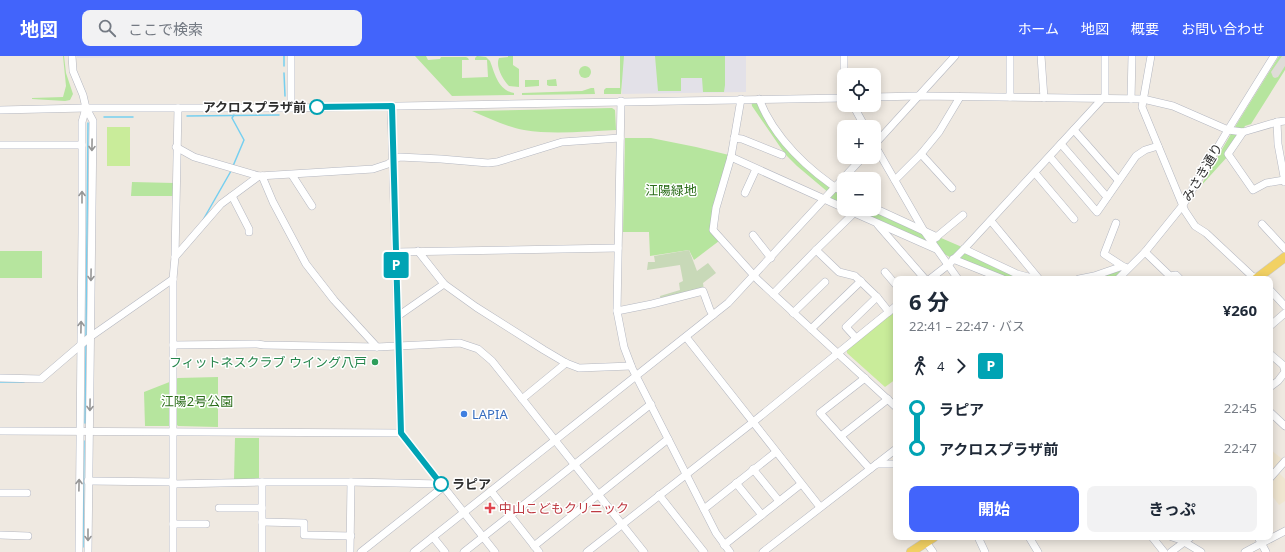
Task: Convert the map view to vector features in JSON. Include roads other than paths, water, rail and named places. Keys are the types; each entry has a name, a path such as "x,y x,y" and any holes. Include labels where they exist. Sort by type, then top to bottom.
{"main road":[{"path":"1261,276 1285,257"},
{"path":"911,552 930,540"}],"street":[{"path":"72,56 73,71 83,95 86,108 93,122 88,552"},
{"path":"290,56 291,108"},
{"path":"844,56 844,68"},
{"path":"1010,56 1010,97"},
{"path":"1041,56 1044,98"},
{"path":"934,276 964,249 1104,98 1105,56"},
{"path":"1131,98 1132,56"},
{"path":"1151,56 1142,107 1185,211 1195,226 1206,233 1252,276"},
{"name":"みさき通り","path":"1120,276 1126,268 1145,252 1183,205 1274,56"},
{"path":"881,137 919,96 951,58"},
{"path":"881,97 1131,98 1143,99 1173,106 1228,130 1243,132 1285,121"},
{"path":"895,180 921,154 939,132 960,97"},
{"path":"0,110 86,108 291,108 837,98"},
{"path":"741,99 731,157 716,208 712,230 754,276 893,404"},
{"path":"758,99 767,118 792,150 835,187"},
{"path":"621,101 617,311 624,347 631,366 716,533 727,550 762,515 801,484"},
{"path":"392,106 401,433 495,552"},
{"path":"79,552 82,122 86,108"},
{"path":"173,552 173,279 175,257 176,147 178,108"},
{"path":"1243,132 1228,154 1252,190 1266,183 1285,181 1278,144 1277,122"},
{"path":"1074,130 1118,180"},
{"path":"176,147 194,157 261,176 373,169 394,161 400,157 488,163 496,162 562,142 620,138"},
{"path":"734,138 742,139 782,155"},
{"path":"1061,144 1107,198"},
{"path":"0,146 82,145"},
{"path":"1050,157 1097,212 1136,156 1145,150 1158,146"},
{"path":"921,154 952,188"},
{"path":"881,156 924,231"},
{"path":"731,157 837,205"},
{"path":"414,552 728,303 856,164"},
{"path":"745,193 756,169"},
{"path":"1035,172 1074,219"},
{"path":"292,174 312,206"},
{"path":"175,257 221,204 261,176"},
{"path":"261,176 306,264 350,319 377,347"},
{"path":"232,196 249,229 249,232"},
{"path":"881,211 924,231 934,239 936,249"},
{"path":"934,239 963,214"},
{"path":"773,294 851,216"},
{"path":"861,216 936,249 950,262 957,276"},
{"path":"990,221 1036,276"},
{"path":"876,223 922,276"},
{"path":"1116,223 1104,254 1126,268"},
{"path":"1262,224 1285,249"},
{"path":"752,235 771,258"},
{"path":"396,252 618,248"},
{"path":"964,249 1017,274 1025,276"},
{"path":"816,250 839,272 854,276 877,297 889,312"},
{"path":"418,251 444,284 476,307 566,363 579,368 631,366"},
{"path":"1145,252 1170,276"},
{"path":"950,262 994,276"},
{"path":"1094,276 1120,267 1126,268"},
{"path":"885,272 893,281"},
{"path":"0,378 41,378 90,337 173,279"},
{"path":"794,313 825,282"},
{"path":"811,329 861,282"},
{"path":"398,316 444,284"},
{"path":"617,311 703,291 713,315"},
{"path":"1273,293 1285,306"},
{"path":"856,338 846,327 877,297"},
{"path":"587,552 752,423 893,309"},
{"path":"1273,323 1285,313"},
{"path":"686,337 820,508"},
{"path":"173,345 257,344 377,347 460,343 478,349 492,361 644,552"},
{"path":"1273,357 1283,365 1285,372 1273,385"},
{"path":"522,399 566,363"},
{"path":"865,378 820,413 870,469"},
{"path":"841,436 888,399"},
{"path":"464,552 651,404"},
{"path":"1273,415 1285,426"},
{"path":"0,431 401,433"},
{"path":"491,491 536,549 668,439"},
{"path":"763,552 893,451"},
{"path":"704,509 776,452"},
{"path":"1273,475 1285,461"},
{"path":"876,464 893,464"},
{"path":"753,469 779,502"},
{"path":"88,481 173,483 351,482 442,486"},
{"path":"262,482 262,552"},
{"path":"350,552 351,482"},
{"path":"736,483 762,515"},
{"path":"361,552 442,486"},
{"path":"0,493 27,494"},
{"path":"659,495 704,552"},
{"path":"219,508 262,508"},
{"path":"262,522 304,523 304,535 351,536"},
{"path":"173,524 206,524"},
{"path":"1273,535 1285,531"},
{"path":"0,535 28,536"},
{"path":"433,537 445,552"},
{"path":"930,540 932,552"},
{"path":"979,540 985,552"},
{"path":"1030,540 1038,552"},
{"path":"1154,540 1164,552"},
{"path":"1179,540 1202,552"},
{"path":"1171,552 1186,540"},
{"path":"1245,552 1260,540 1266,552"}],"waterway":[{"path":"284,56 284,66"},
{"path":"284,73 285,96"},
{"path":"233,166 244,140 232,118 234,115"},
{"path":"187,116 279,115"},
{"path":"104,117 133,117"},
{"path":"86,336 88,123"},
{"path":"203,220 231,171"},
{"path":"85,423 86,345"},
{"path":"0,382 24,382"},
{"path":"83,547 84,441"}],"place":[{"name":"アクロスプラザ前","path":"317,107"},
{"name":"フィットネスクラブ ウイング八戸","path":"375,362"},
{"name":"LAPIA","path":"464,414"},
{"name":"ラピア","path":"441,484"},
{"name":"中山こどもクリニック","path":"490,508"}],"park label":[{"name":"江陽緑地","path":"671,190"},
{"name":"江陽2号公園","path":"197,401"}]}
